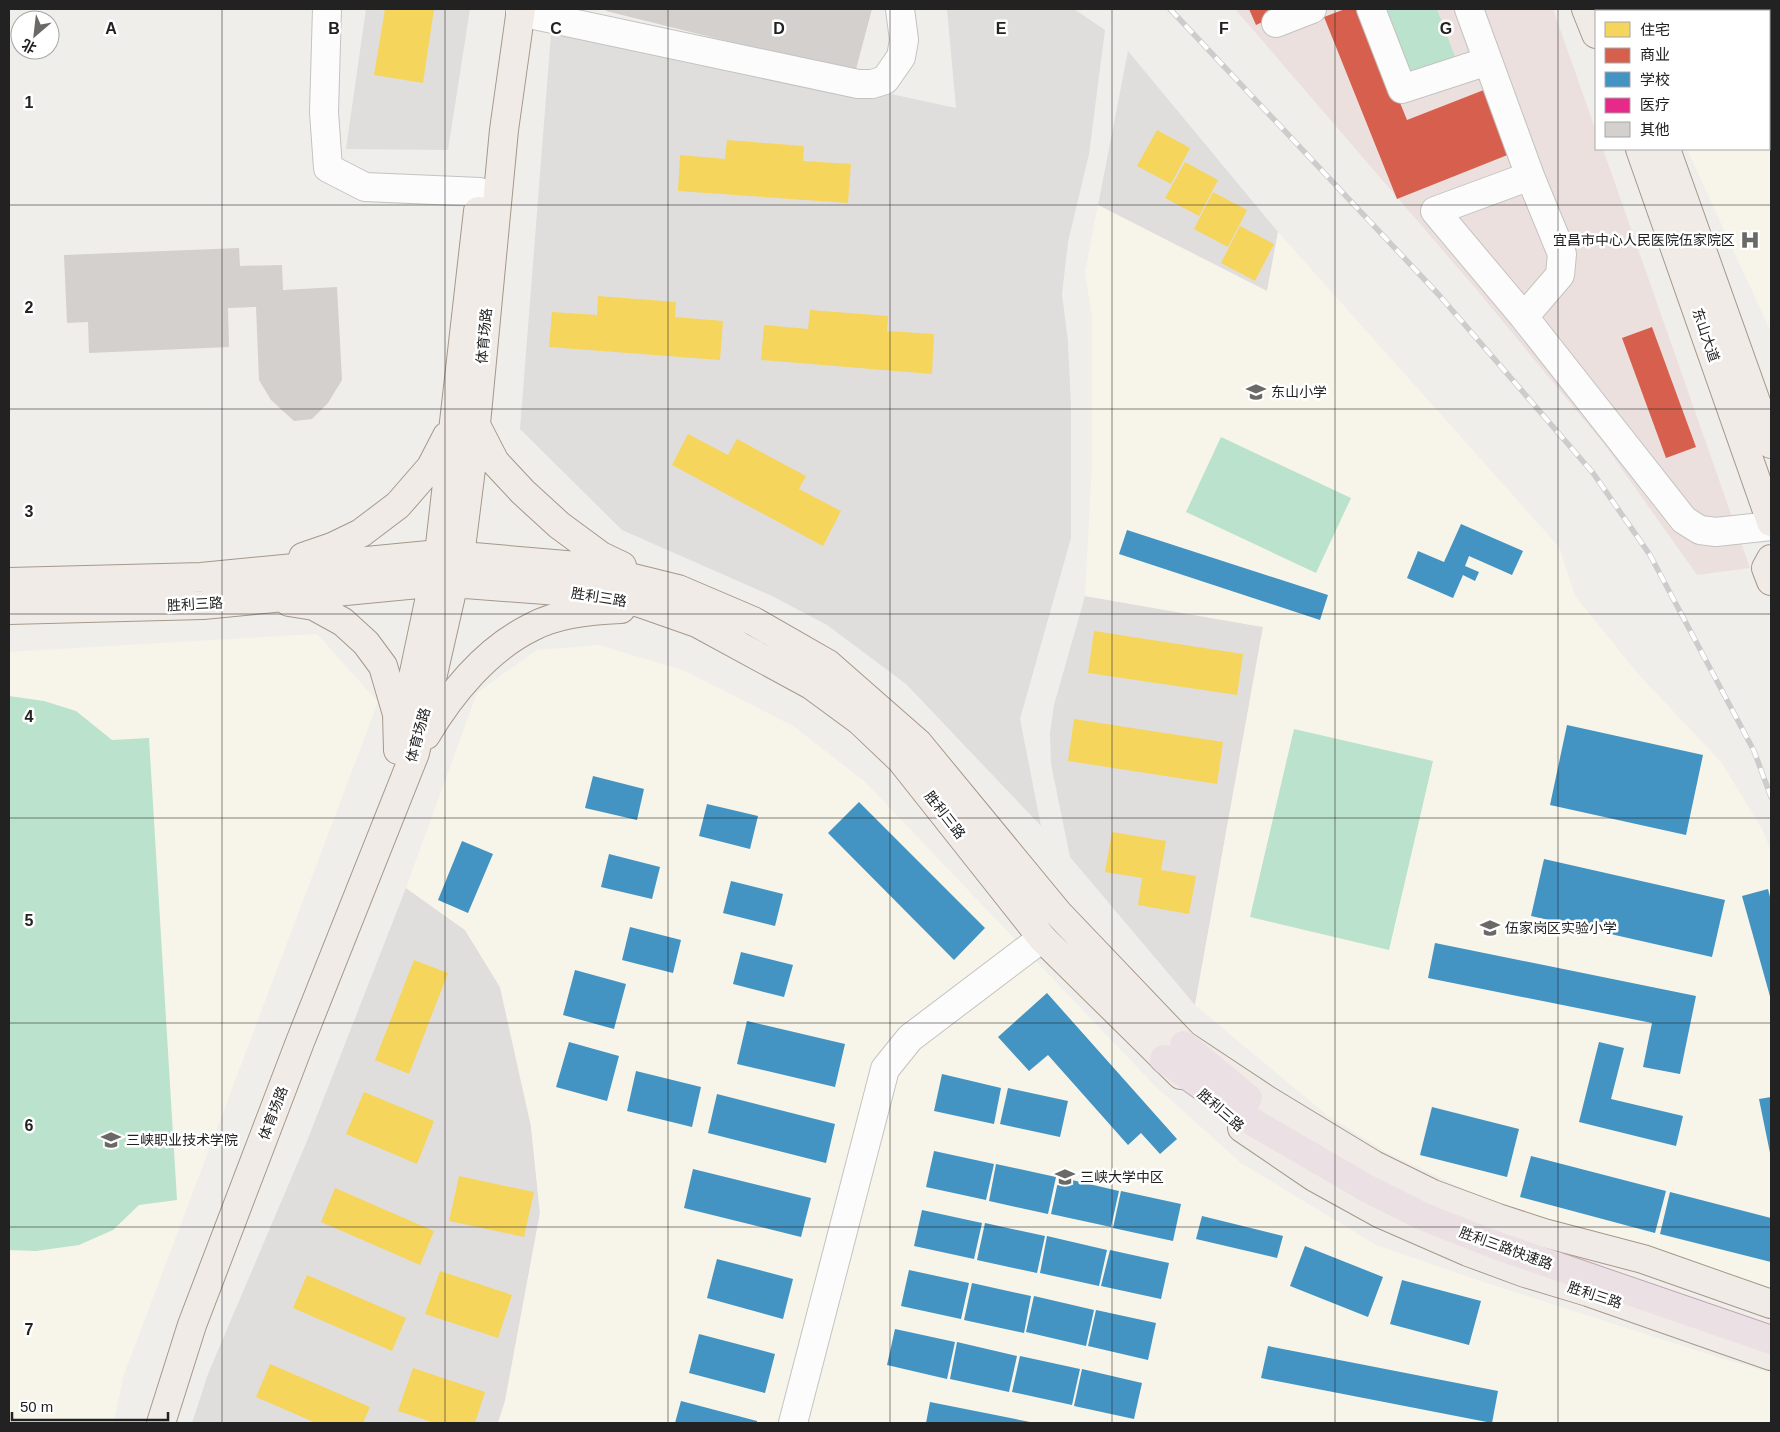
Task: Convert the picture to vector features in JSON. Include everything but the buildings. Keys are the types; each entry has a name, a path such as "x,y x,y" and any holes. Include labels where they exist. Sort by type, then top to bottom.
{"highway":[{"path":"1174,1052 1260,1118"},
{"name":"胜利三路快速路","path":"1260,1118 1429,1205 1498,1232 1771,1319"},
{"name":"胜利三路快速路","path":"1260,1118 1368,1189 1424,1217 1498,1246 1771,1340"}],"main road":[{"path":"1586,9 1595,32"},
{"name":"体育场路","path":"465,424 480,192 515,10"},
{"name":"体育场路","path":"162,1423 192,1325 300,1042 406,751 450,555 465,424 504,130 515,10"},
{"name":"东山大道","path":"1640,150 1771,522"},
{"name":"东山大道","path":"1666,150 1771,444"},
{"path":"264,571 332,547 361,533 398,505 465,424 495,462 558,525 655,596"},
{"name":"胜利三路","path":"9,582 201,577 450,555 589,567 655,596 697,623 811,685 860,721 901,760 1042,938 1174,1052 1275,1104 1374,1165 1433,1194 1544,1233 1643,1259 1771,1304"},
{"path":"1771,559 1766,568 1771,581"},
{"name":"胜利三路","path":"9,610 203,604 444,583 585,592 640,603 678,589 753,621 828,664 918,742 1174,1052 1249,1133 1314,1177 1381,1214 1468,1252 1524,1273 1588,1292 1771,1356"},
{"path":"406,751 470,676 498,648 532,626 568,614 599,610 655,596"},
{"path":"265,598 314,606 343,622 366,643 383,666 393,696 406,751"},
{"name":"体育场路","path":"148,1423 177,1330 406,751"}],"street":[{"path":"327,9 324,112 328,168 365,188 480,192"},
{"path":"515,10 858,84 872,84 885,80 901,57 904,40 900,9"},
{"path":"1276,22 1312,9"},
{"path":"1371,9 1402,89 1488,61"},
{"path":"1469,9 1530,176 1562,254 1560,275 1524,317"},
{"path":"1530,176 1435,211 1524,317 1684,520 1700,530 1716,532 1771,526"},
{"path":"793,1423 885,1069 910,1038 1042,938"}],"shaded area":[{"path":"366,9 470,9 448,150 346,149"},
{"path":"947,9 1074,9 1105,30 1089,154 1068,242 1062,294 1068,342 1071,407 1071,538 1020,719 1041,826 906,684 827,625 772,596 622,530 520,429 552,21 956,108"},
{"path":"1235,9 1553,9 1595,128 1595,150 1603,150 1750,568 1697,575 1604,444 1476,289"},
{"name":"宜昌市中心人民医院伍家院区","path":"1771,9 1771,332 1687,150 1770,150 1770,10 1632,10"},
{"path":"1128,51 1278,232 1267,292 1098,205"},
{"name":"伍家岗区实验小学","path":"1098,205 1267,291 1278,232 1559,547 1575,596 1638,674 1721,762 1762,829 1771,851 1771,1288 1651,1251 1546,1223 1468,1191 1386,1152 1327,1115 1195,1005 1263,627 1085,596 1092,466 1092,317 1085,272"},
{"path":"1085,596 1263,627 1195,1005 1070,857 1051,764 1050,733 1054,705"},
{"name":"三峡职业技术学院","path":"317,634 378,702 123,1377 114,1423 9,1423 9,652"},
{"path":"599,645 685,671 793,726 865,782 1155,1086 1241,1163 1376,1245 1477,1280 1771,1373 1771,1423 498,1423 505,1401 540,1213 531,1126 500,987 465,930 406,888 477,693 537,650"},
{"path":"406,888 465,930 500,987 531,1126 540,1213 505,1401 498,1423 192,1423 208,1374 307,1141"}],"green space":[{"path":"1376,9 1437,9 1457,62 1404,82"},
{"path":"1221,437 1351,498 1316,573 1186,512"},
{"path":"9,696 44,701 76,711 112,740 149,738 177,1200 139,1205 113,1230 79,1245 36,1251 9,1250"},
{"path":"1294,729 1433,761 1389,950 1250,917"}],"railway":[{"path":"1170,9 1439,295 1593,473 1650,555 1754,751 1771,797"}],"place":[{"name":"宜昌市中心人民医院伍家院区","path":"1750,240"},
{"name":"东山小学","path":"1256,392"},
{"name":"伍家岗区实验小学","path":"1490,928"},
{"name":"三峡职业技术学院","path":"111,1140"},
{"name":"三峡大学中区","path":"1065,1177"}]}
